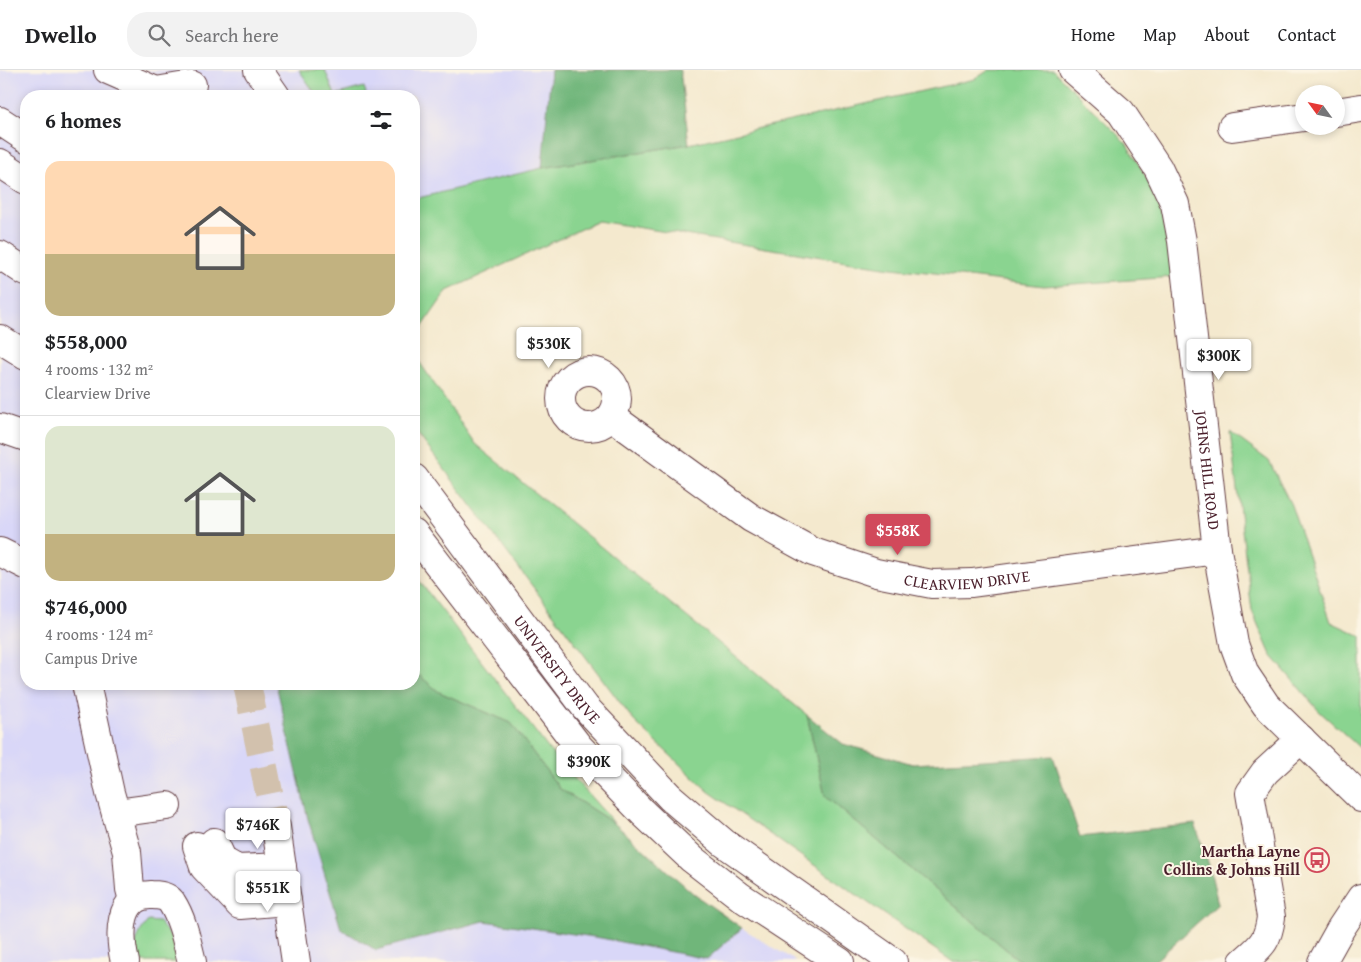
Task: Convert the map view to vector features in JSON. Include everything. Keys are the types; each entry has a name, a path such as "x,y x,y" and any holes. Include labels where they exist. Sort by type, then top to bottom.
{"street":[{"path":"108,70 154,90"},
{"path":"258,70 272,90"},
{"name":"JOHNS HILL ROAD","path":"1073,70 1121,112 1158,168 1175,204 1182,241 1217,550 1234,644 1244,674 1266,705 1361,798"},
{"path":"161,90 193,84"},
{"path":"1345,111 1361,108"},
{"path":"1232,127 1295,118"},
{"path":"0,122 20,134"},
{"path":"0,163 20,176"},
{"path":"0,255 20,268"},
{"path":"0,339 20,351"},
{"name":"CLEARVIEW DRIVE","path":"612,417 751,518 813,552 876,573 932,584 972,583 1217,550"},
{"path":"0,428 20,435"},
{"name":"UNIVERSITY DRIVE","path":"420,486 586,707 670,797 724,843 893,962"},
{"name":"UNIVERSITY DRIVE","path":"420,541 579,746 643,813 692,858 741,897 840,962"},
{"path":"0,552 20,562"},
{"path":"87,690 127,852 130,889 133,900"},
{"path":"1243,962 1263,944 1269,935 1271,917 1250,792 1265,772 1301,739"},
{"path":"118,821 168,813"},
{"path":"276,827 296,962"},
{"path":"282,867 237,869 223,861 206,844 204,867 240,905 287,901"},
{"path":"125,962 124,913 133,900 143,894 161,895 172,902 184,929 192,962"},
{"path":"1322,962 1361,898"}],"shaded area":[{"path":"0,70 551,70 542,168 420,198 420,90 20,90 20,690 277,690 308,819 376,950 484,921 601,938 707,959 742,928 797,962 0,962"}],"green space":[{"path":"299,70 325,70 333,90 313,90"},
{"path":"551,70 680,70 689,144 542,168"},
{"path":"989,70 1053,70 1126,143 1158,197 1175,277 1044,286 884,267 598,221 447,291 420,330 420,198 542,168 689,144 975,79"},
{"path":"364,87 365,90 353,90"},
{"path":"420,363 475,444 807,715 825,796 1021,962 953,962 708,791 634,721 420,437"},
{"path":"1230,432 1269,461 1291,505 1331,622 1361,636 1361,749 1319,711 1271,655 1252,611"},
{"path":"420,582 551,752 615,824 560,789 511,723 439,692 420,676"},
{"path":"420,676 439,692 511,723 560,789 615,824 695,895 742,928 707,959 601,938 484,921 376,950 341,929 308,819 277,690 420,690"},
{"path":"807,715 843,744 913,764 1053,756 1080,837 1195,824 1209,865 1218,904 1154,962 1021,962 825,796"},
{"path":"148,921 159,922 172,938 177,962 137,962 135,950 137,940 141,930"}],"tunnel":[{"path":"248,690 276,827"}],"place":[{"name":"Martha Layne Collins & Johns Hill","path":"1317,860"}]}
